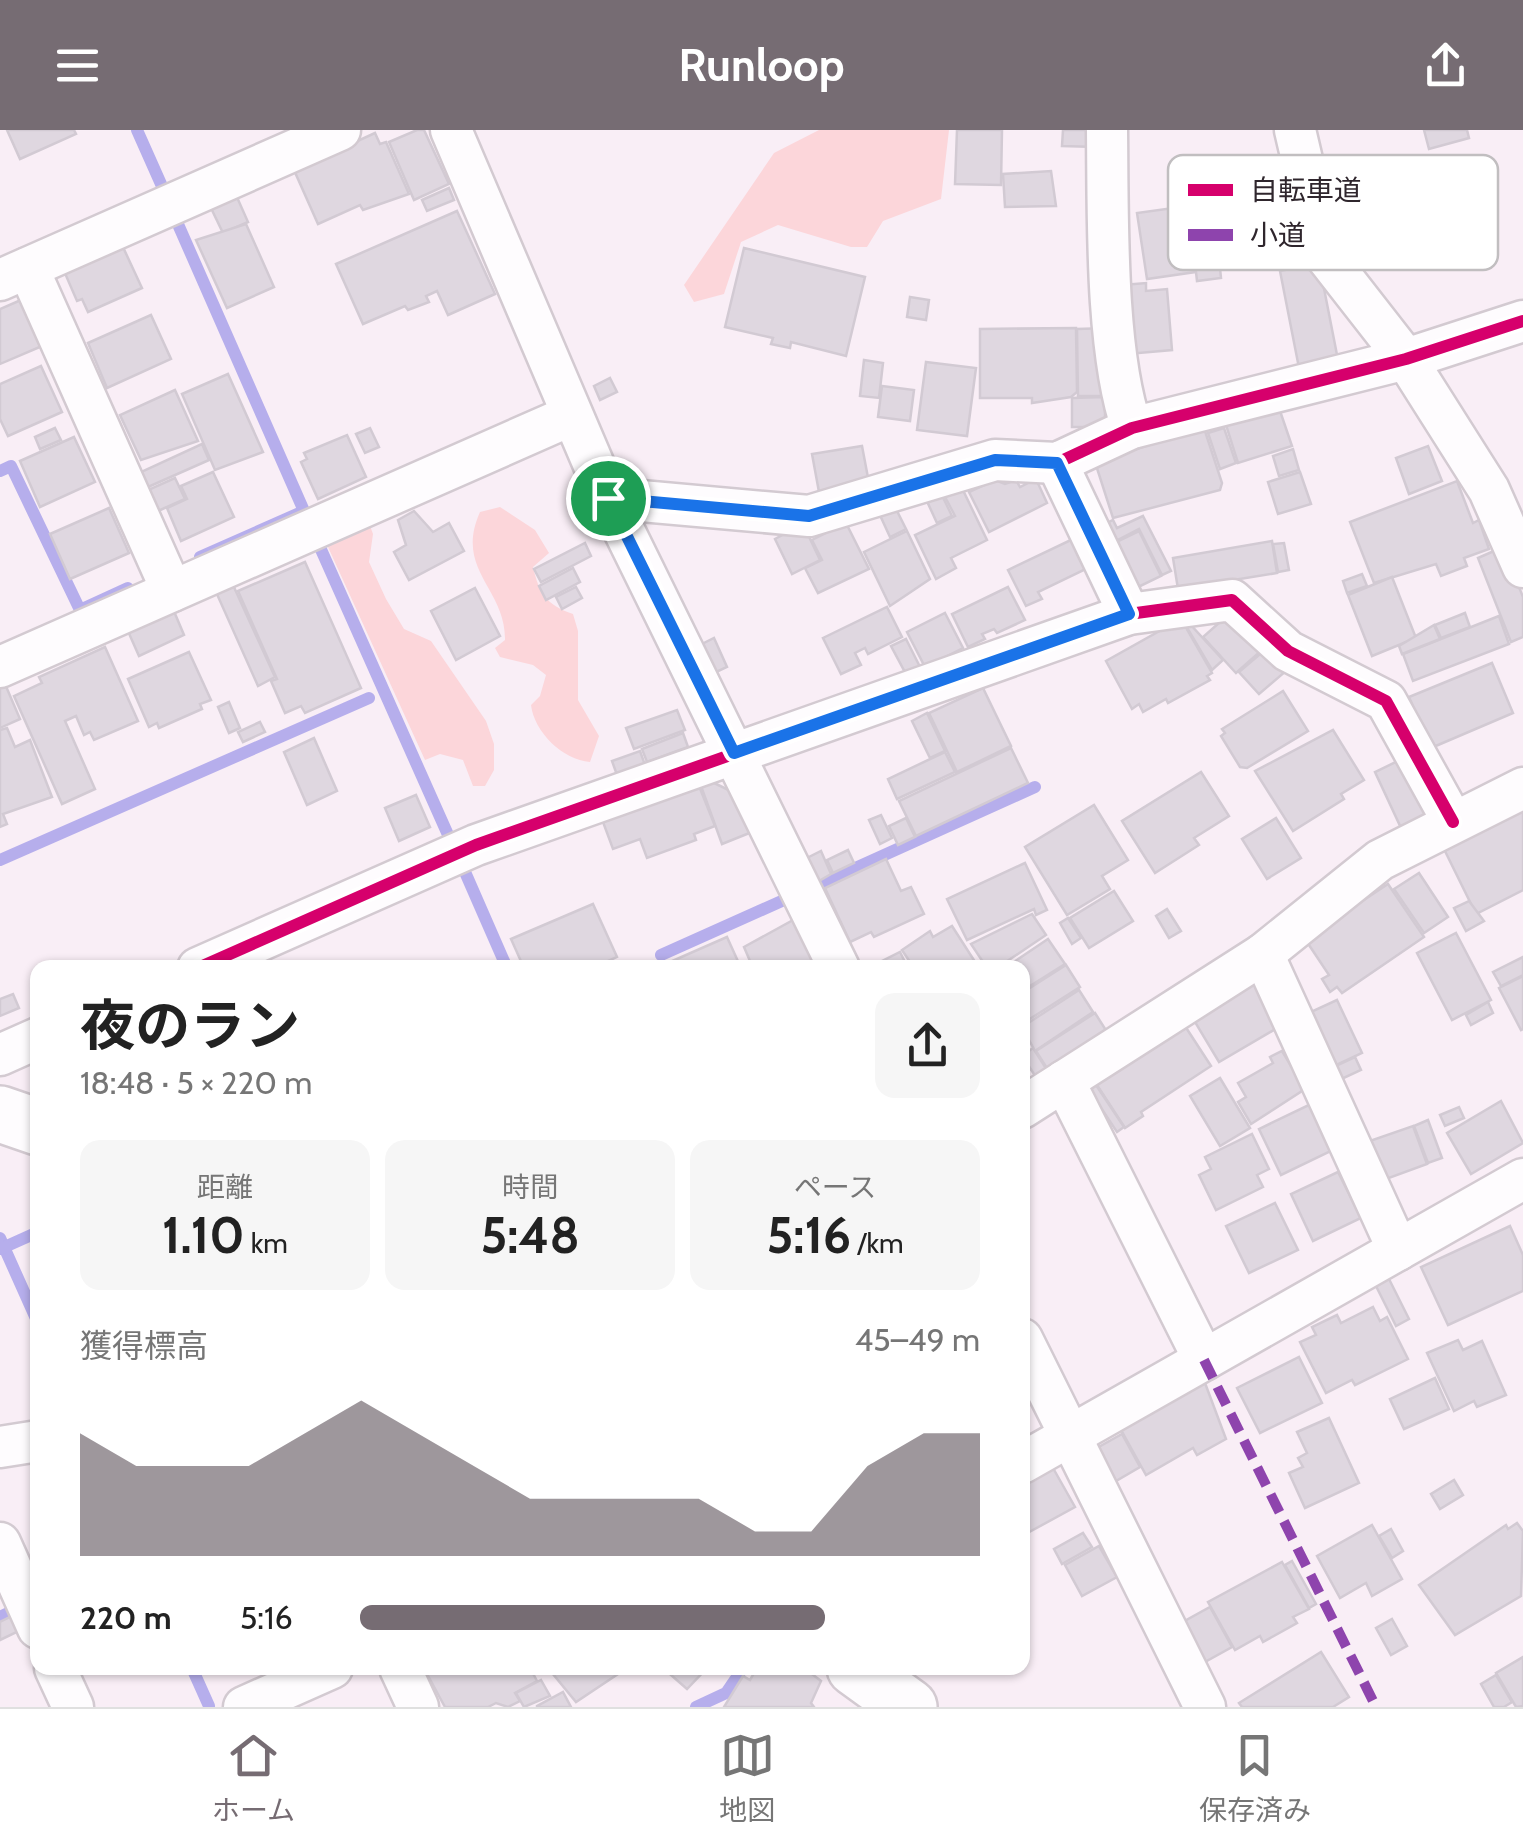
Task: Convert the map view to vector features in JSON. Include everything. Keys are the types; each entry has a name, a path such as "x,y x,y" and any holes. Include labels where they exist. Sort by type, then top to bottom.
{"street":[{"path":"172,592 14,274 340,130"},
{"path":"450,130 608,498 835,960"},
{"path":"1108,130 1108,226 1122,400 1132,428"},
{"path":"1295,130 1301,155"},
{"path":"1336,270 1406,359 1489,490 1523,567"},
{"path":"608,498 809,516 995,460 1057,463 1132,428 1406,359 1523,321"},
{"path":"0,668 572,415"},
{"path":"1057,463 1129,614"},
{"path":"216,960 476,845 734,753 1129,614 1232,600 1288,651 1386,701 1453,822"},
{"path":"1030,1103 1264,954 1380,860 1523,788"},
{"path":"1264,954 1398,1250"},
{"path":"0,1054 30,1041"},
{"path":"1064,1081 1204,1360"},
{"path":"0,1114 30,1124"},
{"path":"1030,1459 1523,1178"},
{"path":"1030,1355 1205,1707"},
{"path":"0,1447 30,1443"},
{"path":"0,1543 30,1610"},
{"path":"58,1675 73,1707"},
{"path":"244,1707 316,1675"},
{"path":"403,1675 418,1707"},
{"path":"864,1675 909,1707"}],"shaded area":[{"path":"819,130 949,130 941,199 883,221 867,247 851,247 778,225 741,242 724,294 694,302 684,285 774,153"},
{"path":"500,507 535,530 549,553 533,567 538,584 550,602 573,614 578,631 578,700 599,736 590,762 560,750 538,725 531,705 540,696 546,675 533,665 500,657 495,648 505,640 503,622 473,549 480,512"},
{"path":"369,523 373,534 369,562 386,599 404,629 431,641 486,721 494,744 494,770 485,786 473,786 463,760 440,754 425,760 328,547 328,539"}],"building":[{"path":"7,130 74,130 76,134 20,159"},
{"path":"424,130 449,184 414,200 389,142"},
{"path":"957,130 1002,130 1001,185 955,184"},
{"path":"1063,130 1097,130 1096,147 1062,146"},
{"path":"1424,130 1467,130 1469,138 1429,149"},
{"path":"375,133 380,144 386,142 409,194 363,210 360,205 318,224 294,170"},
{"path":"1051,171 1056,206 1005,207 1003,174"},
{"path":"449,188 454,200 427,211 422,200"},
{"path":"236,195 248,222 223,233 210,206"},
{"path":"1168,209 1168,270 1220,270 1221,278 1197,281 1196,272 1147,279 1137,213"},
{"path":"457,211 495,294 448,315 437,291 426,296 429,302 408,310 405,306 363,324 336,264"},
{"path":"246,224 274,287 227,308 196,240"},
{"path":"122,245 142,288 88,312 82,299 77,301 64,271"},
{"path":"744,248 865,277 846,356 791,342 790,348 771,344 773,338 725,327"},
{"path":"1320,270 1339,365 1300,373 1280,271"},
{"path":"1146,283 1146,291 1167,289 1172,350 1128,354 1123,285"},
{"path":"910,297 929,300 926,320 907,317"},
{"path":"21,300 42,346 0,364 0,309"},
{"path":"151,315 171,359 107,388 88,343"},
{"path":"1076,328 1077,392 1071,397 1032,403 1032,398 980,398 980,329"},
{"path":"1109,328 1110,396 1078,396 1077,329"},
{"path":"864,360 883,363 879,398 860,396"},
{"path":"926,362 976,368 967,436 917,430"},
{"path":"41,366 62,412 8,436 0,419 0,384"},
{"path":"228,374 263,452 215,470 182,394"},
{"path":"610,378 617,392 600,400 594,386"},
{"path":"882,386 914,390 910,421 878,417"},
{"path":"175,390 198,441 141,460 120,415"},
{"path":"1105,397 1105,427 1072,427 1072,398"},
{"path":"1279,408 1292,446 1238,463 1226,425"},
{"path":"55,428 61,440 40,449 35,437"},
{"path":"370,428 379,447 365,453 356,434"},
{"path":"1204,428 1222,483 1220,490 1113,518 1095,462"},
{"path":"1224,428 1236,463 1220,469 1208,433"},
{"path":"347,435 366,477 318,499 301,462 307,459 304,453"},
{"path":"74,437 95,482 40,507 20,461"},
{"path":"202,444 209,460 148,487 141,472"},
{"path":"862,446 869,483 819,492 812,454"},
{"path":"1428,446 1442,481 1409,494 1396,458"},
{"path":"1293,449 1299,470 1279,476 1273,456"},
{"path":"213,472 234,517 181,541 167,508 187,499 181,486"},
{"path":"1300,472 1311,504 1278,514 1268,482"},
{"path":"175,478 185,499 158,511 148,490"},
{"path":"1036,479 1047,503 989,532 969,492 995,480 1005,484 1016,480 1020,487"},
{"path":"1457,481 1473,523 1479,520 1489,549 1464,558 1467,566 1441,576 1436,564 1374,583 1350,522"},
{"path":"961,486 987,540 951,558 956,568 936,579 915,535 955,516 944,495"},
{"path":"939,489 952,516 937,523 925,497"},
{"path":"894,505 906,529 890,537 879,513"},
{"path":"109,508 129,553 70,579 50,534"},
{"path":"414,511 433,532 449,523 464,551 409,580 394,552 406,545 398,520"},
{"path":"1143,516 1171,571 1162,575 1139,529 1110,544 1101,526 1113,520 1117,528"},
{"path":"846,523 869,569 818,593 805,568 822,560 812,540"},
{"path":"803,524 820,560 792,574 775,539"},
{"path":"907,531 930,579 890,606 864,552"},
{"path":"1139,531 1161,576 1132,590 1110,545"},
{"path":"1073,539 1088,568 1038,592 1042,599 1026,606 1008,570"},
{"path":"1272,541 1277,573 1178,589 1173,558"},
{"path":"585,543 591,556 541,582 534,569"},
{"path":"1284,543 1289,570 1278,572 1273,544"},
{"path":"1503,547 1523,597 1523,637 1511,642 1478,558"},
{"path":"305,562 361,688 305,713 301,706 285,713 271,681 277,679 238,591"},
{"path":"573,568 580,582 546,600 539,586"},
{"path":"1362,574 1367,586 1347,593 1343,581"},
{"path":"1392,577 1416,638 1372,656 1348,595"},
{"path":"233,585 275,677 258,686 216,592"},
{"path":"576,587 582,598 562,609 556,597"},
{"path":"1008,587 1025,620 997,633 994,629 982,634 985,639 968,647 952,614"},
{"path":"475,588 500,636 456,660 431,611"},
{"path":"887,607 902,637 868,654 865,648 855,653 861,665 841,674 823,638"},
{"path":"173,609 184,635 139,656 127,629"},
{"path":"945,613 963,648 925,667 907,632"},
{"path":"1465,613 1470,627 1441,638 1435,625"},
{"path":"1229,614 1262,650 1236,673 1203,637"},
{"path":"1499,616 1509,644 1413,681 1403,654"},
{"path":"1181,619 1212,673 1207,676 1210,680 1168,703 1166,699 1143,712 1139,704 1132,709 1106,661"},
{"path":"1189,623 1223,660 1212,670 1186,626"},
{"path":"1434,625 1440,639 1402,654 1399,646"},
{"path":"714,638 727,667 714,673 700,645"},
{"path":"906,639 920,667 906,674 891,646"},
{"path":"105,647 138,721 94,740 90,732 84,735 76,716 65,721 95,789 62,804 14,696 42,683 39,677"},
{"path":"1266,649 1286,671 1259,694 1239,672"},
{"path":"189,652 211,700 200,704 202,709 159,728 157,723 149,727 128,679"},
{"path":"1492,663 1513,713 1431,748 1409,697"},
{"path":"5,684 20,719 0,728 0,686"},
{"path":"983,688 1011,746 957,772 929,713"},
{"path":"1283,691 1308,731 1247,768 1240,767 1221,736 1225,733 1222,729"},
{"path":"229,702 240,728 229,733 218,707"},
{"path":"677,710 685,730 634,749 626,728"},
{"path":"927,713 945,751 930,758 912,721"},
{"path":"260,722 265,732 243,742 238,732"},
{"path":"7,728 15,747 30,740 52,797 3,814 7,824 0,827 0,730"},
{"path":"1333,730 1364,780 1341,794 1344,799 1293,831 1255,771"},
{"path":"683,733 688,747 647,762 642,749"},
{"path":"314,738 337,791 307,805 284,752"},
{"path":"1011,748 1028,783 916,836 899,801"},
{"path":"640,751 645,765 617,775 612,761"},
{"path":"945,752 955,772 897,799 888,779"},
{"path":"1402,759 1429,818 1402,830 1375,772"},
{"path":"1201,772 1229,816 1194,838 1199,845 1155,873 1122,821"},
{"path":"712,782 737,794 752,832 722,844 701,786"},
{"path":"699,786 715,826 694,834 696,840 647,858 640,839 613,849 603,822"},
{"path":"416,795 430,827 399,841 385,808"},
{"path":"1094,805 1128,860 1102,876 1110,889 1067,915 1025,847"},
{"path":"1523,810 1523,890 1476,914 1444,849"},
{"path":"881,815 892,838 880,844 869,820"},
{"path":"906,818 915,837 898,845 889,826"},
{"path":"1276,818 1301,858 1267,879 1242,839"},
{"path":"848,850 854,863 833,873 827,860"},
{"path":"821,851 831,874 819,881 807,858"},
{"path":"886,859 901,891 911,887 924,914 874,937 871,932 850,942 825,888"},
{"path":"1025,863 1047,910 1036,915 1034,909 967,940 947,899"},
{"path":"1419,873 1448,917 1424,933 1394,889"},
{"path":"1388,884 1424,937 1342,993 1337,987 1330,992 1322,979 1329,975 1305,939"},
{"path":"1114,891 1133,921 1089,948 1070,918"},
{"path":"1469,901 1484,921 1466,931 1454,908"},
{"path":"593,904 617,957 520,960 511,939"},
{"path":"1167,909 1181,931 1169,938 1156,916"},
{"path":"1032,914 1046,935 1009,960 982,960 971,944"},
{"path":"1068,918 1081,938 1072,944 1060,923"},
{"path":"795,919 814,960 750,960 744,947"},
{"path":"952,926 974,960 909,960 902,950 930,931 933,937"},
{"path":"1456,933 1491,1000 1452,1020 1417,953"},
{"path":"727,937 737,960 675,960"},
{"path":"1048,939 1065,964 1030,986 1030,960 1017,960"},
{"path":"900,952 904,960 884,960"},
{"path":"1523,957 1523,975 1501,986 1493,972"},
{"path":"1066,965 1080,987 1030,1019 1030,988"},
{"path":"1523,976 1523,1029 1521,1030 1499,988"},
{"path":"1257,978 1284,1024 1219,1062 1192,1017"},
{"path":"1079,990 1093,1012 1035,1051 1030,1042 1030,1022"},
{"path":"13,994 19,1008 0,1016 0,999"},
{"path":"1337,1000 1362,1053 1328,1069 1302,1016"},
{"path":"1488,1002 1493,1013 1471,1025 1466,1015"},
{"path":"1095,1013 1109,1035 1050,1073 1036,1051"},
{"path":"1183,1023 1211,1066 1141,1112 1143,1116 1125,1128 1095,1082"},
{"path":"1033,1048 1049,1073 1038,1080 1030,1068"},
{"path":"1282,1051 1305,1089 1251,1124 1238,1102 1246,1097 1238,1083 1273,1063 1270,1057"},
{"path":"1355,1057 1361,1070 1335,1082 1329,1069"},
{"path":"1220,1078 1250,1128 1220,1146 1190,1096"},
{"path":"1094,1082 1124,1127 1117,1132 1087,1087"},
{"path":"1501,1101 1523,1143 1471,1174 1447,1133"},
{"path":"1311,1104 1333,1150 1281,1175 1259,1129"},
{"path":"1459,1107 1464,1118 1445,1126 1440,1115"},
{"path":"1428,1120 1442,1158 1428,1163 1414,1126"},
{"path":"1413,1126 1427,1164 1378,1182 1364,1143"},
{"path":"1252,1134 1269,1169 1257,1175 1263,1187 1216,1210 1199,1175 1211,1169 1205,1157"},
{"path":"1338,1172 1361,1218 1313,1241 1291,1194"},
{"path":"1275,1203 1298,1250 1249,1273 1226,1226"},
{"path":"1510,1226 1523,1255 1523,1291 1448,1325 1421,1267"},
{"path":"1388,1277 1409,1319 1396,1326 1375,1284"},
{"path":"1373,1307 1380,1321 1387,1317 1408,1359 1355,1385 1352,1380 1326,1393 1300,1342 1316,1335 1312,1327 1337,1315 1341,1323"},
{"path":"1458,1340 1463,1350 1482,1341 1506,1395 1477,1407 1474,1401 1454,1411 1427,1353"},
{"path":"1299,1357 1322,1403 1260,1433 1237,1388"},
{"path":"1435,1378 1449,1409 1404,1429 1390,1399"},
{"path":"1205,1383 1226,1439 1197,1455 1193,1448 1146,1475 1120,1428"},
{"path":"1329,1418 1359,1483 1305,1508 1289,1473 1303,1467 1298,1458 1307,1453 1297,1432"},
{"path":"1122,1434 1140,1467 1116,1481 1097,1448"},
{"path":"1053,1468 1075,1507 1030,1532 1030,1481"},
{"path":"1454,1480 1463,1495 1440,1509 1431,1494"},
{"path":"1517,1523 1523,1531 1521,1596 1455,1635 1419,1585 1506,1525 1508,1529"},
{"path":"1372,1525 1402,1579 1372,1596 1366,1583 1340,1598 1317,1556"},
{"path":"1391,1529 1403,1551 1392,1558 1379,1536"},
{"path":"1083,1533 1092,1547 1062,1564 1054,1549"},
{"path":"1099,1546 1117,1577 1082,1596 1065,1565"},
{"path":"1292,1561 1316,1604 1309,1608 1285,1565"},
{"path":"1282,1562 1309,1609 1293,1617 1297,1623 1263,1642 1260,1636 1235,1650 1208,1602"},
{"path":"1210,1607 1232,1647 1203,1663 1181,1623"},
{"path":"14,1615 21,1630 0,1640 0,1622"},
{"path":"1392,1619 1407,1646 1391,1655 1376,1628"},
{"path":"1321,1652 1349,1697 1333,1707 1242,1707 1239,1703"},
{"path":"1523,1657 1523,1706 1516,1707 1496,1673"},
{"path":"428,1675 534,1675 537,1681 515,1693 520,1701 508,1707 496,1703 488,1707 445,1707"},
{"path":"554,1675 616,1675 576,1702"},
{"path":"671,1675 700,1675 687,1689"},
{"path":"753,1675 813,1675 821,1681 811,1703 814,1707 724,1707 743,1676 750,1680"},
{"path":"1496,1675 1512,1702 1504,1707 1494,1707 1481,1684"},
{"path":"541,1680 550,1696 524,1707 516,1693"},
{"path":"563,1692 571,1707 537,1707 537,1706"}],"waterway":[{"path":"137,130 161,184"},
{"path":"177,222 304,511 200,557"},
{"path":"0,471 11,466 80,610 128,588"},
{"path":"319,545 449,837"},
{"path":"0,860 369,698"},
{"path":"820,884 1035,787"},
{"path":"465,872 504,960"},
{"path":"661,955 784,900"},
{"path":"0,1249 30,1236"},
{"path":"0,1238 30,1305"},
{"path":"0,1617 12,1611"},
{"path":"195,1675 209,1706"},
{"path":"696,1707 726,1693 738,1675"}],"marked path":[{"path":"1204,1360 1376,1707"}],"cycle path":[{"path":"608,498 809,516 995,460 1057,463 1132,428 1406,359 1523,321"},
{"path":"216,960 476,845 1129,614 1232,600 1288,651 1386,701 1453,822"}],"route":[{"path":"995,460 1057,463 1129,614 734,753 608,498 809,516 995,460"}]}
